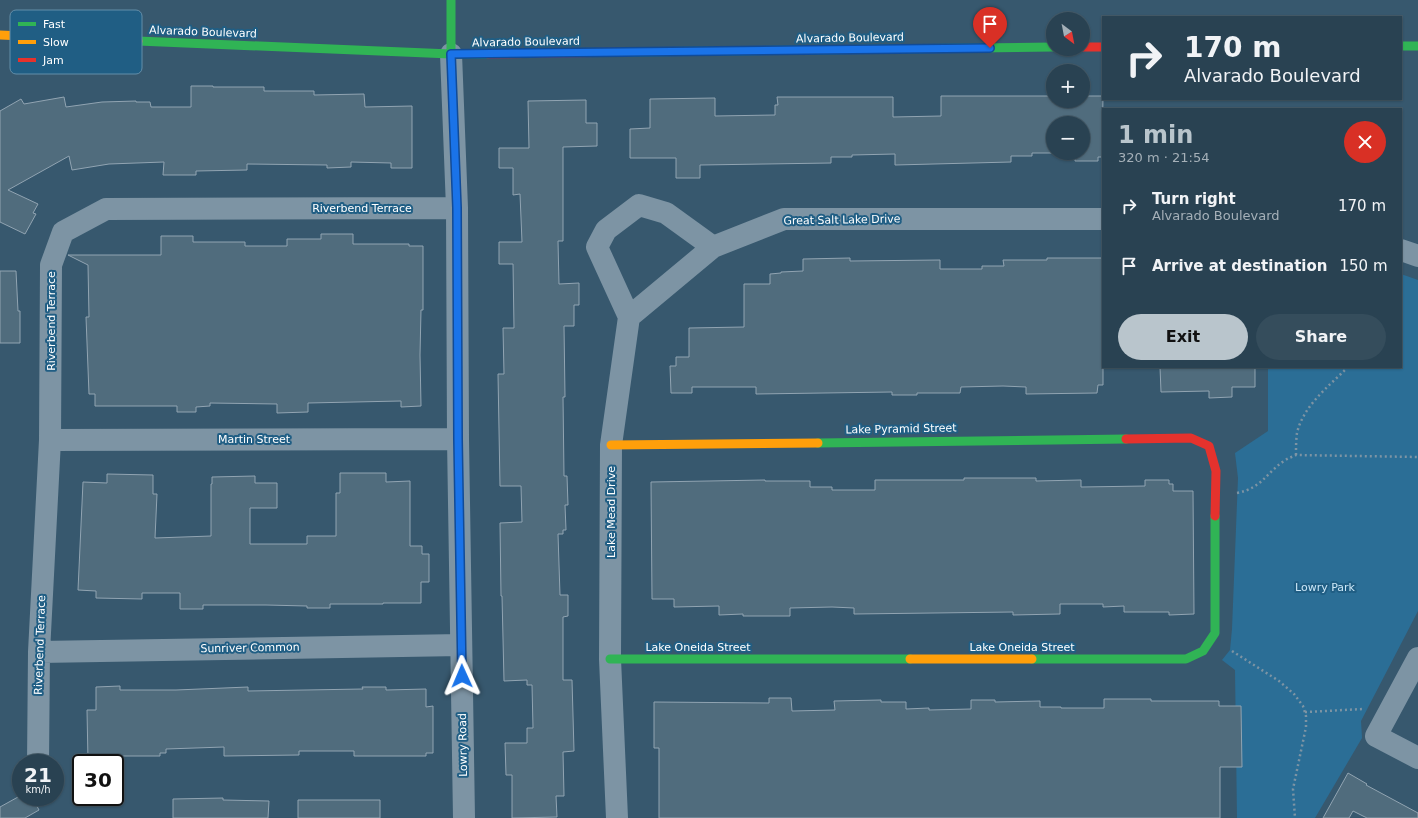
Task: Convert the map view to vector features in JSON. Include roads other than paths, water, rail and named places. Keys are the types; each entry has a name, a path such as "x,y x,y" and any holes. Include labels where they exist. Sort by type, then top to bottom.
{"street":[{"name":"Lowry Road","path":"451,0 451,54 457,208 458,439 464,818"},
{"name":"Alvarado Boulevard","path":"0,35 10,35"},
{"name":"Alvarado Boulevard","path":"142,41 451,54 1046,47"},
{"path":"1402,46 1418,46"},
{"path":"1090,47 1102,47"},
{"path":"639,205 666,213 713,247 629,317 598,247 606,230 639,205"},
{"name":"Riverbend Terrace","path":"38,754 39,652 50,440 51,265 63,232 106,209 457,208"},
{"name":"Great Salt Lake Drive","path":"713,247 784,219 1102,219"},
{"path":"1402,250 1418,256"},
{"name":"Lake Mead Drive","path":"617,818 610,659 611,445 629,317"},
{"name":"Lake Pyramid Street","path":"611,445 1191,438"},
{"name":"Lake Oneida Street","path":"610,659 1186,659 1203,651 1215,633 1216,471 1210,446 1191,438"},
{"name":"Martin Street","path":"50,440 458,439"},
{"name":"Sunriver Common","path":"39,652 461,645"},
{"path":"1418,658 1376,736 1418,758"}],"park label":[{"name":"Lowry Park","path":"1325,587"}]}
